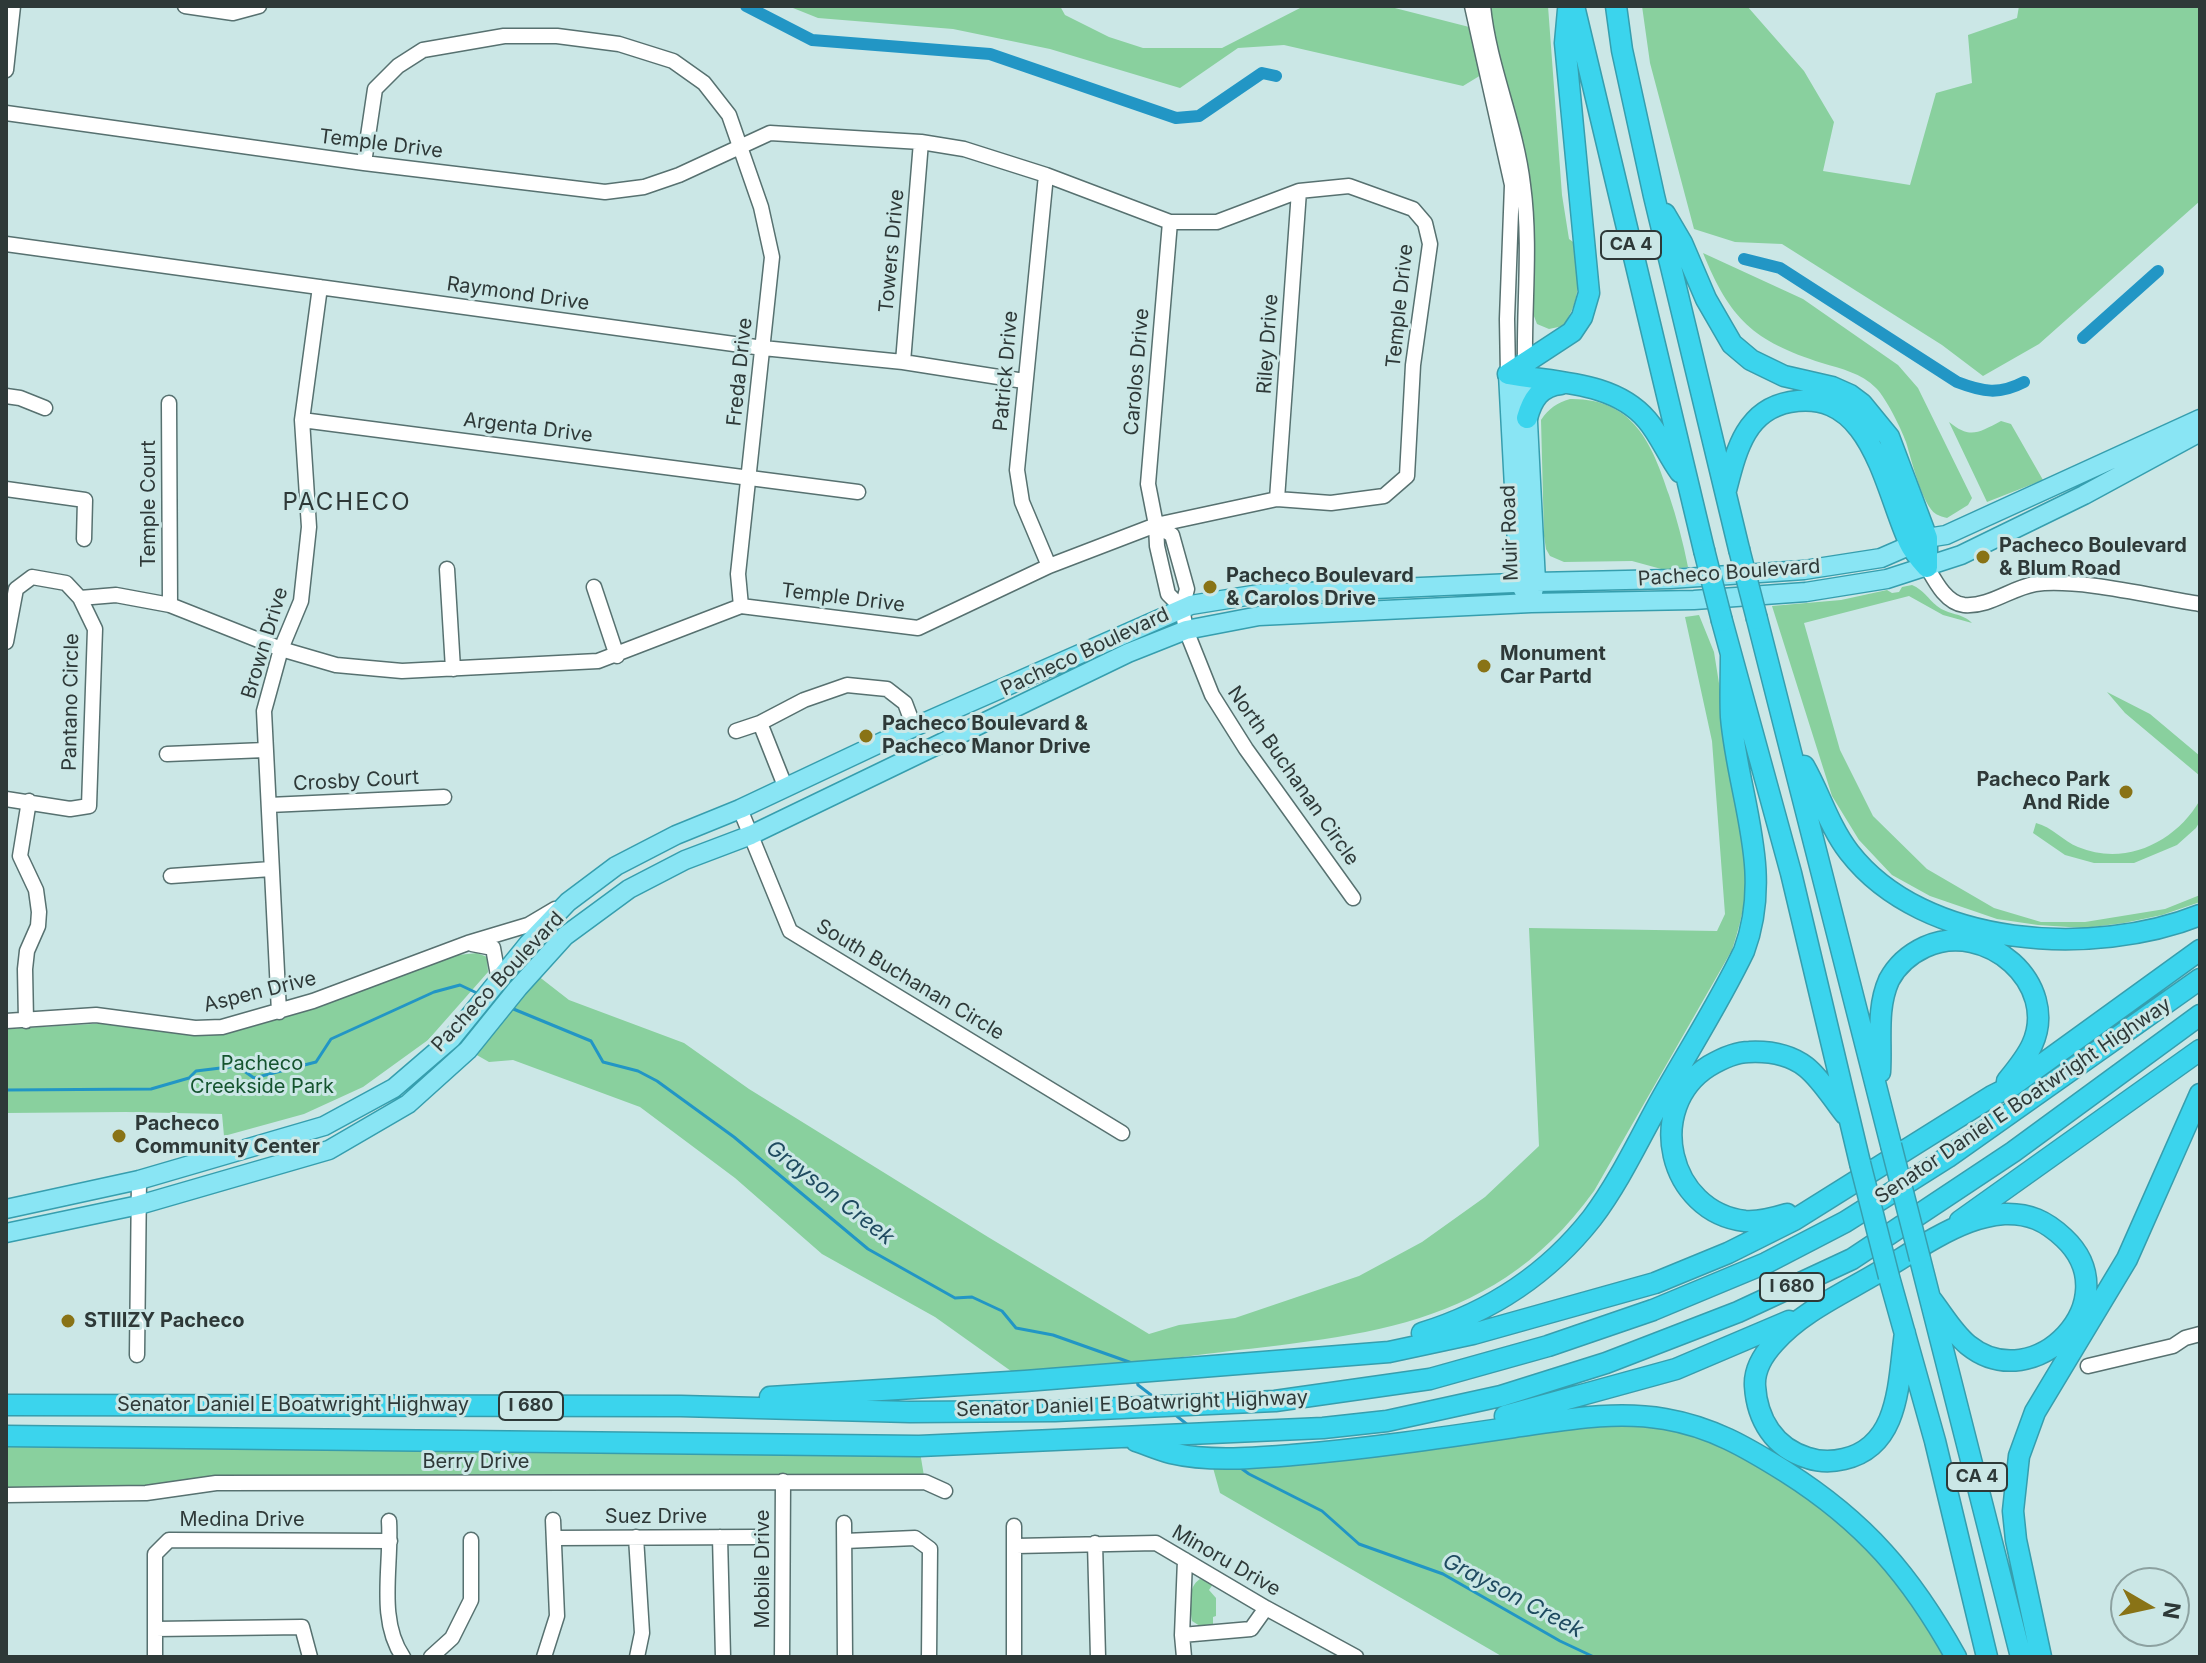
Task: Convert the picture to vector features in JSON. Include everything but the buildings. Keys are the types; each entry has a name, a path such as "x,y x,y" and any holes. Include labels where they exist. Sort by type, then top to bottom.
{"highway":[{"path":"1520,371 1572,332 1582,317 1589,293 1565,43 1571,6"},
{"name":"CA 4","path":"1571,6 1704,550 1791,873 1860,1163 1935,1441 1987,1657"},
{"name":"CA 4","path":"1616,6 1622,50 1654,196 1739,549 2021,1657"},
{"path":"1654,196 1682,243 1706,299 1732,344 1751,360 1784,376 1832,387 1850,395 1862,404 1889,437 1927,567"},
{"path":"1520,371 1609,393 1634,407 1648,421 1688,484"},
{"path":"1527,418 1532,402 1542,391 1551,385 1566,383"},
{"path":"1726,492 1741,439 1753,421 1782,403 1805,399 1826,403 1846,413 1869,442 1919,542"},
{"path":"1322,1357 1447,1326 1484,1309 1535,1276 1556,1257 1593,1216 1608,1193 1734,972 1753,924 1757,871 1731,717 1731,655"},
{"path":"1789,741 1814,784 1825,813 1850,852 1875,878 1909,902 1956,922 1995,932 2055,940 2124,936 2200,915"},
{"path":"1878,1092 1882,1052 1880,1006 1890,979 1902,962 1916,951 1956,939 1983,943 2004,955 2021,973 2036,1007 2038,1016 2034,1043 2008,1081 1992,1096"},
{"path":"681,1406 821,1392 1025,1381 1389,1352 1473,1334 1655,1283 1728,1253 1794,1220 2012,1086 2200,950"},
{"name":"Senator Daniel E Boatwright Highway","path":"6,1405 681,1406 910,1412 1055,1411 1275,1401 1430,1379 1548,1346 1638,1315 1766,1263 1845,1222 1948,1157 2200,979"},
{"name":"Senator Daniel E Boatwright Highway","path":"6,1436 919,1446 1323,1428 1387,1421 1501,1396 1591,1368 1738,1312 1852,1259 2013,1152 2200,1015"},
{"path":"1905,1333 1895,1403 1888,1426 1875,1442 1854,1457 1832,1461 1812,1460 1793,1453 1766,1427 1756,1406 1754,1380 1760,1360 1776,1340 1815,1310 1944,1233 2200,1050"},
{"path":"1821,1202 1766,1220 1746,1221 1722,1215 1702,1203 1682,1182 1670,1148 1673,1115 1679,1096 1696,1074 1718,1060 1741,1052 1767,1051 1789,1056 1808,1068 1850,1119"},
{"path":"2041,1657 2016,1540 2013,1511 2019,1456 2035,1412 2127,1259 2200,1094"},
{"path":"1930,1298 1967,1344 1982,1354 2000,1359 2018,1359 2045,1352 2075,1326 2085,1304 2085,1278 2080,1258 2047,1223 2028,1215 2002,1214 1971,1221 1944,1233"},
{"path":"1359,1450 1539,1409 1676,1369 1815,1310"},
{"path":"1125,1437 1172,1453 1259,1458 1359,1450 1577,1418 1617,1415 1664,1419 1695,1426 1736,1440 1822,1495 1856,1524 1878,1544 1919,1595 1956,1657"}],"main road":[{"name":"Muir Road","path":"1520,371 1527,418 1528,582"},
{"name":"Muir Road","path":"1520,371 1531,603"},
{"name":"Pacheco Boulevard","path":"6,1209 139,1180 324,1126 394,1088 451,1039 528,944 568,902 616,866 676,835 740,809 914,727 1182,608 1259,594 1670,579 1802,570 1881,558 1919,542 1946,535 2200,419"},
{"name":"Pacheco Boulevard","path":"6,1233 139,1205 329,1150 408,1104 468,1050 565,936 629,889 685,860 751,835 1128,653 1186,630 1259,616 1531,603 1694,600 1806,592 1887,579 1961,555 2070,502 2200,432"}],"street":[{"path":"6,70 13,6"},
{"path":"185,6 233,13 259,6"},
{"name":"Muir Road","path":"1472,6 1512,185 1507,319 1520,371"},
{"name":"Muir Road","path":"1483,6 1523,186 1528,265 1520,371"},
{"name":"Freda Drive","path":"364,163 375,89 398,66 423,50 504,36 557,36 619,44 673,61 704,83 729,115 742,147 761,207 772,257 738,574 741,606"},
{"name":"Temple Drive","path":"6,113 364,163 605,192 644,187 679,175 770,133 921,142 964,149 1046,175 1170,222 1217,222 1299,191 1349,186 1413,209 1425,223 1430,244 1413,365 1407,476 1384,496 1331,503 1277,499 1156,525 1049,566 918,628 741,606 598,661 402,671 336,665 281,649 170,605 116,595 80,598"},
{"name":"Towers Drive","path":"903,362 921,142"},
{"name":"Patrick Drive","path":"1046,175 1024,381 1019,481 1022,502 1049,566"},
{"name":"Riley Drive","path":"1277,499 1299,191"},
{"name":"Carolos Drive","path":"1170,222 1148,484 1156,525 1172,535 1187,589 1182,608 1186,630"},
{"name":"Raymond Drive","path":"6,244 763,348 903,362 1024,381"},
{"name":"Brown Drive","path":"279,1012 264,711 281,649 301,601 309,527 302,420 320,287"},
{"path":"6,396 45,408"},
{"name":"Temple Court","path":"169,403 170,605"},
{"name":"Argenta Drive","path":"302,420 858,492"},
{"path":"6,489 85,500 84,539"},
{"path":"1927,567 1942,591 1962,605 1982,603 2032,584 2065,583 2200,604"},
{"path":"447,569 453,669"},
{"path":"6,642 16,589 32,577 66,583 80,598"},
{"path":"594,587 617,656"},
{"name":"Pantano Circle","path":"6,799 70,809 89,806 95,629 80,598"},
{"name":"North Buchanan Circle","path":"1186,630 1212,695 1353,898"},
{"path":"736,731 760,723 804,700 847,685 887,689 905,703 914,727"},
{"path":"760,723 785,786"},
{"path":"167,754 265,750"},
{"name":"Crosby Court","path":"269,805 444,797"},
{"path":"26,1021 27,951 38,926 39,912 36,890 20,856 29,801"},
{"name":"South Buchanan Circle","path":"740,809 790,931 1122,1133"},
{"path":"171,876 271,869"},
{"name":"Aspen Drive","path":"6,1021 96,1015 195,1028 222,1027 279,1012 468,943 528,925 568,902"},
{"path":"468,943 493,948 499,981"},
{"path":"137,1355 139,1180"},
{"path":"2088,1366 2173,1346 2185,1338 2200,1334"},
{"name":"Mobile Drive","path":"782,1657 783,1481"},
{"name":"Berry Drive","path":"6,1495 146,1493 216,1483 925,1482 945,1491"},
{"path":"544,1657 557,1616 553,1520"},
{"path":"389,1521 388,1621 403,1657"},
{"path":"844,1523 845,1657"},
{"path":"1014,1526 1014,1657"},
{"path":"636,1537 642,1633 637,1657"},
{"path":"720,1537 723,1657"},
{"name":"Suez Drive","path":"555,1538 756,1537"},
{"path":"845,1541 915,1538 930,1549 929,1657"},
{"name":"Medina Drive","path":"155,1657 155,1554 169,1540 390,1541"},
{"path":"431,1657 452,1638 471,1600 471,1540"},
{"path":"1095,1543 1098,1657"},
{"name":"Minoru Drive","path":"1016,1546 1156,1543 1356,1657"},
{"path":"1184,1657 1185,1560"},
{"path":"1182,1635 1251,1629 1266,1608"},
{"path":"155,1629 302,1627 310,1657"}],"green space":[{"path":"788,6 1060,6 1065,15 1109,37 1143,48 1222,48 1304,6 1387,6 1477,29 1486,72 1463,86 1284,45 1238,48 1180,88 1050,49 953,29 818,18"},
{"path":"1490,6 1548,6 1562,195 1569,239 1576,244 1578,277 1574,306 1569,316 1563,326 1549,329 1537,324 1532,311 1534,230 1530,181 1501,71"},
{"path":"1642,6 1747,6 1804,71 1834,122 1823,171 1910,185 1936,93 1972,83 1968,35 2017,18 2019,6 2200,6 2200,201 2039,344 1983,376 1942,345 1782,244 1735,242 1694,229 1650,63"},
{"path":"1703,253 1803,299 1898,365 1918,388 1972,498 1968,505 1947,518 1936,514 1926,501 1901,429 1876,388 1858,375 1798,355 1761,336 1734,311"},
{"path":"1570,399 1610,406 1637,427 1662,476 1688,567 1665,570 1632,561 1564,562 1550,556 1544,536 1541,420 1554,406"},
{"path":"2001,421 2011,424 2043,480 1987,502 1949,422 1963,431 1974,432"},
{"path":"1912,585 1941,609 1972,623 1943,615 1909,596 1804,623 1840,750 1873,816 1927,869 1994,908 2041,922 2085,922 2165,909 2200,895 2200,902 2162,915 2084,928 1997,919 1930,896 1892,875 1859,840 1832,796 1772,606 1841,600 1887,590 1899,592 1902,587"},
{"path":"1699,615 1714,652 1746,852 1744,902 1732,950 1594,1191 1552,1240 1506,1277 1457,1304 1406,1322 1352,1335 1175,1358 1183,1367 1025,1381 935,1317 822,1254 735,1178 640,1107 513,1060 489,1062 468,1050 533,972 569,1000 684,1043 749,1089 1149,1334 1179,1325 1235,1318 1359,1276 1422,1242 1485,1197 1539,1146 1529,928 1717,931 1725,914 1712,741 1685,617"},
{"path":"2107,692 2150,714 2200,756 2200,776 2125,713"},
{"path":"2200,800 2200,821 2196,828 2177,845 2134,863 2094,863 2065,855 2033,833 2036,823 2078,847 2114,854 2131,852 2163,839 2190,815"},
{"name":"Pacheco Creekside Park","path":"477,953 487,957 488,972 428,1040 363,1087 304,1114 224,1136 222,1114 6,1113 6,1029 109,1023 214,1034 320,1007 424,965"},
{"path":"1577,1418 1695,1426 1856,1524 1956,1657 1503,1657 1220,1493 1210,1457"},
{"path":"6,1436 919,1446 925,1482 387,1482 6,1495"},
{"path":"1200,1579 1213,1584 1209,1590 1216,1598 1213,1626 1200,1626 1192,1621 1191,1592"}],"waterway":[{"path":"746,6 812,40 990,54 1176,118 1199,116 1262,73 1276,76"},
{"path":"1744,259 1780,268 1957,382 1991,391 2024,382"},
{"path":"2083,338 2158,271"},
{"name":"Grayson Creek","path":"6,1090 151,1089 189,1078 196,1071 237,1066 254,1078 316,1062 331,1039 434,992 460,985 479,994"},
{"name":"Grayson Creek","path":"511,1008 591,1041 603,1062 638,1071 657,1081 734,1137 868,1249 955,1298 972,1297 1002,1311 1016,1328 1053,1335 1132,1363"},
{"name":"Grayson Creek","path":"1136,1378 1138,1385 1155,1398"},
{"name":"Grayson Creek","path":"1173,1413 1189,1426"},
{"name":"Grayson Creek","path":"1238,1466 1322,1511 1359,1544 1443,1574 1594,1657"}],"place":[{"name":"Pacheco Boulevard & Blum Road","path":"1983,557"},
{"name":"Pacheco Boulevard & Carolos Drive","path":"1210,587"},
{"name":"Monument Car Partd","path":"1484,666"},
{"name":"Pacheco Boulevard & Pacheco Manor Drive","path":"866,736"},
{"name":"Pacheco Park And Ride","path":"2126,792"},
{"name":"Pacheco Community Center","path":"119,1136"},
{"name":"STIIIZY Pacheco","path":"68,1321"}],"district":[{"name":"PACHECO","path":"347,503"}]}
